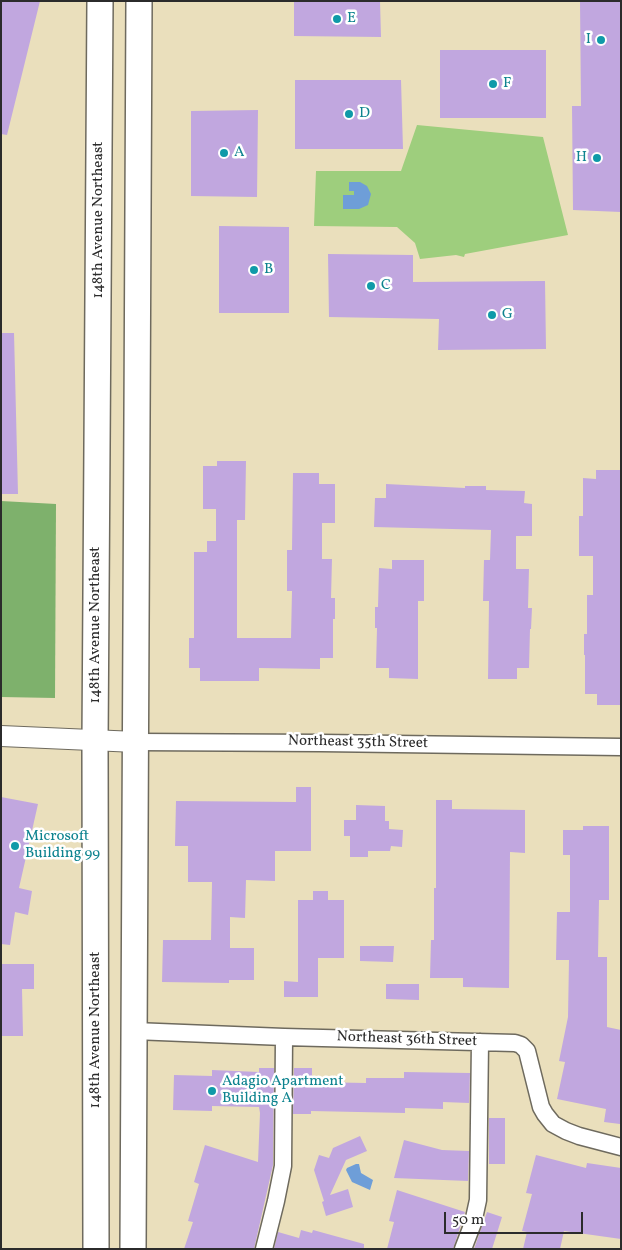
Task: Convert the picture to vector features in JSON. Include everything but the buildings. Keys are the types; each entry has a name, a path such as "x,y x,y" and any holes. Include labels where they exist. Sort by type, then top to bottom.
{"main road":[{"name":"148th Avenue Northeast","path":"96,1249 95,741 100,1"},
{"path":"133,1249 139,1"}],"street":[{"path":"1,736 95,741"},
{"name":"Northeast 35th Street","path":"95,741 621,746"},
{"name":"Northeast 36th Street","path":"134,1031 515,1043 524,1047 529,1055 541,1107 554,1124 579,1136 621,1147"},
{"path":"264,1249 283,1166 284,1037"},
{"path":"463,1249 473,1223 478,1200 480,1042"}],"green space":[{"path":"417,125 543,137 568,235 465,254 464,257 456,255 420,259 415,243 397,227 314,226 316,171 401,171"},
{"path":"1,501 56,504 55,698 1,697"}],"water":[{"path":"349,182 360,182 367,186 371,194 368,205 359,209 343,209 343,195 354,195 354,191 349,191"},
{"path":"359,1164 361,1173 373,1180 370,1190 352,1182 346,1170"}],"place":[{"name":"E","path":"337,19"},
{"name":"I","path":"601,40"},
{"name":"F","path":"493,84"},
{"name":"D","path":"349,114"},
{"name":"A","path":"224,153"},
{"name":"H","path":"597,158"},
{"name":"B","path":"254,270"},
{"name":"C","path":"371,286"},
{"name":"G","path":"492,315"},
{"name":"Microsoft Building 99","path":"15,846"},
{"name":"Adagio Apartment Building A","path":"212,1091"}]}
